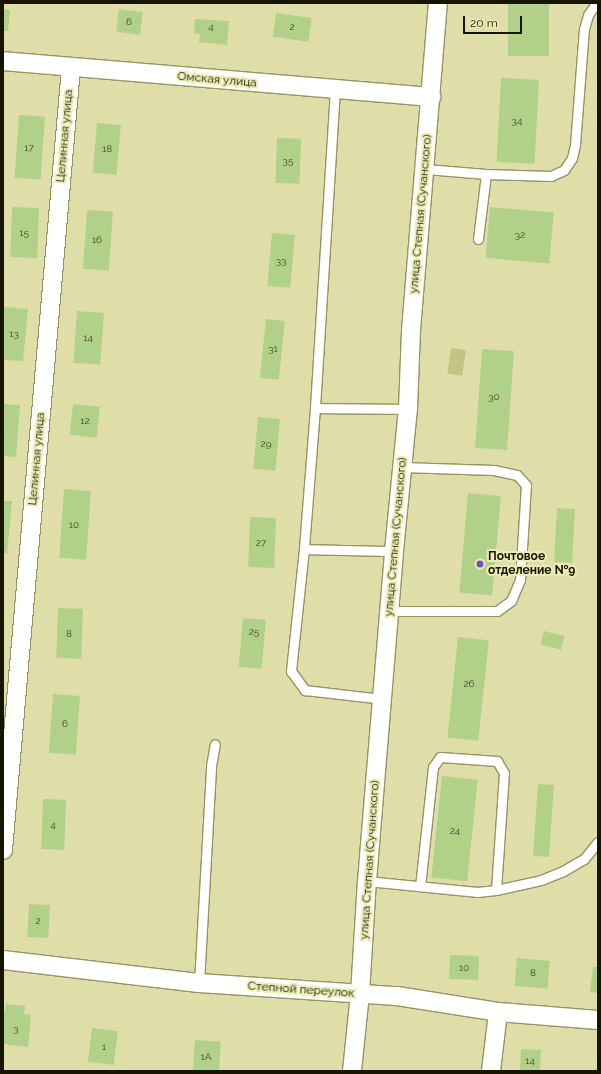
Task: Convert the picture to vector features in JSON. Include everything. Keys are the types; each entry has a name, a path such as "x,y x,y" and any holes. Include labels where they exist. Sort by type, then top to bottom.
{"street":[{"name":"улица Степная (Сучанского)","path":"352,1071 360,994 367,881 394,551 408,409 412,330 438,3"},
{"name":"Омская улица","path":"3,61 71,68 431,97"},
{"name":"Целинная улица","path":"3,850 71,68"},
{"name":"Степной переулок","path":"3,960 199,982 398,996 498,1012 598,1020"},
{"path":"491,1071 498,1012"}],"lane":[{"path":"426,169 486,174 551,176 564,170 572,158 575,145 584,29 588,14 596,3"},
{"path":"334,89 315,408 304,548 291,671 305,690 383,699"},
{"path":"478,239 486,174"},
{"path":"315,408 408,409"},
{"path":"389,611 497,611 511,601 520,580 526,485 517,475 494,470 402,467"},
{"path":"304,548 394,551"},
{"path":"199,982 211,766 215,744"},
{"path":"420,886 433,767 440,757 497,761 504,773 496,890"},
{"path":"367,881 477,892 496,890 540,880 564,871 584,859 598,842"}],"shaded area":[{"path":"451,348 466,350 462,376 447,374"}],"building":[{"path":"508,3 549,3 549,56 508,56"},
{"path":"3,9 10,10 8,31 3,31"},
{"path":"119,9 143,12 140,35 116,32"},
{"path":"276,13 312,18 308,42 273,37"},
{"path":"195,19 229,21 227,45 199,42 200,34 194,33"},
{"path":"501,78 539,80 535,164 497,162"},
{"path":"19,115 45,117 41,180 15,178"},
{"path":"97,123 121,125 117,175 93,173"},
{"path":"277,138 301,139 299,184 275,183"},
{"path":"12,207 39,208 37,258 10,257"},
{"path":"490,207 554,213 549,263 486,258"},
{"path":"87,210 113,212 109,271 83,269"},
{"path":"272,233 295,235 290,288 267,286"},
{"path":"3,307 28,309 23,361 3,360"},
{"path":"77,311 104,313 100,365 73,363"},
{"path":"266,319 285,321 279,380 260,378"},
{"path":"482,349 514,351 507,450 475,448"},
{"path":"3,404 20,405 16,457 3,456"},
{"path":"73,404 100,407 97,438 70,435"},
{"path":"258,417 280,419 275,471 253,469"},
{"path":"64,489 91,491 86,560 59,558"},
{"path":"468,493 501,496 492,595 459,593"},
{"path":"3,501 12,501 7,553 3,553"},
{"path":"557,508 575,509 572,563 554,562"},
{"path":"250,517 276,518 274,568 248,567"},
{"path":"58,608 83,609 81,659 56,658"},
{"path":"243,618 266,620 262,669 239,667"},
{"path":"544,631 564,636 561,650 541,645"},
{"path":"458,637 489,640 478,741 447,737"},
{"path":"53,694 80,696 76,755 49,753"},
{"path":"442,776 478,780 467,881 431,877"},
{"path":"538,784 554,785 549,857 533,856"},
{"path":"43,799 66,800 64,850 41,849"},
{"path":"29,904 50,905 48,938 27,937"},
{"path":"450,955 479,956 478,980 449,979"},
{"path":"517,958 550,961 547,989 515,986"},
{"path":"593,967 598,967 598,993 590,992"},
{"path":"6,1004 25,1006 24,1014 31,1015 28,1047 3,1044 3,1012 5,1012"},
{"path":"92,1028 118,1031 114,1065 88,1062"},
{"path":"195,1040 221,1042 219,1071 193,1071"},
{"path":"521,1049 541,1050 540,1071 520,1071"}],"place":[{"name":"Почтовое отделение №9","path":"480,564"}]}
